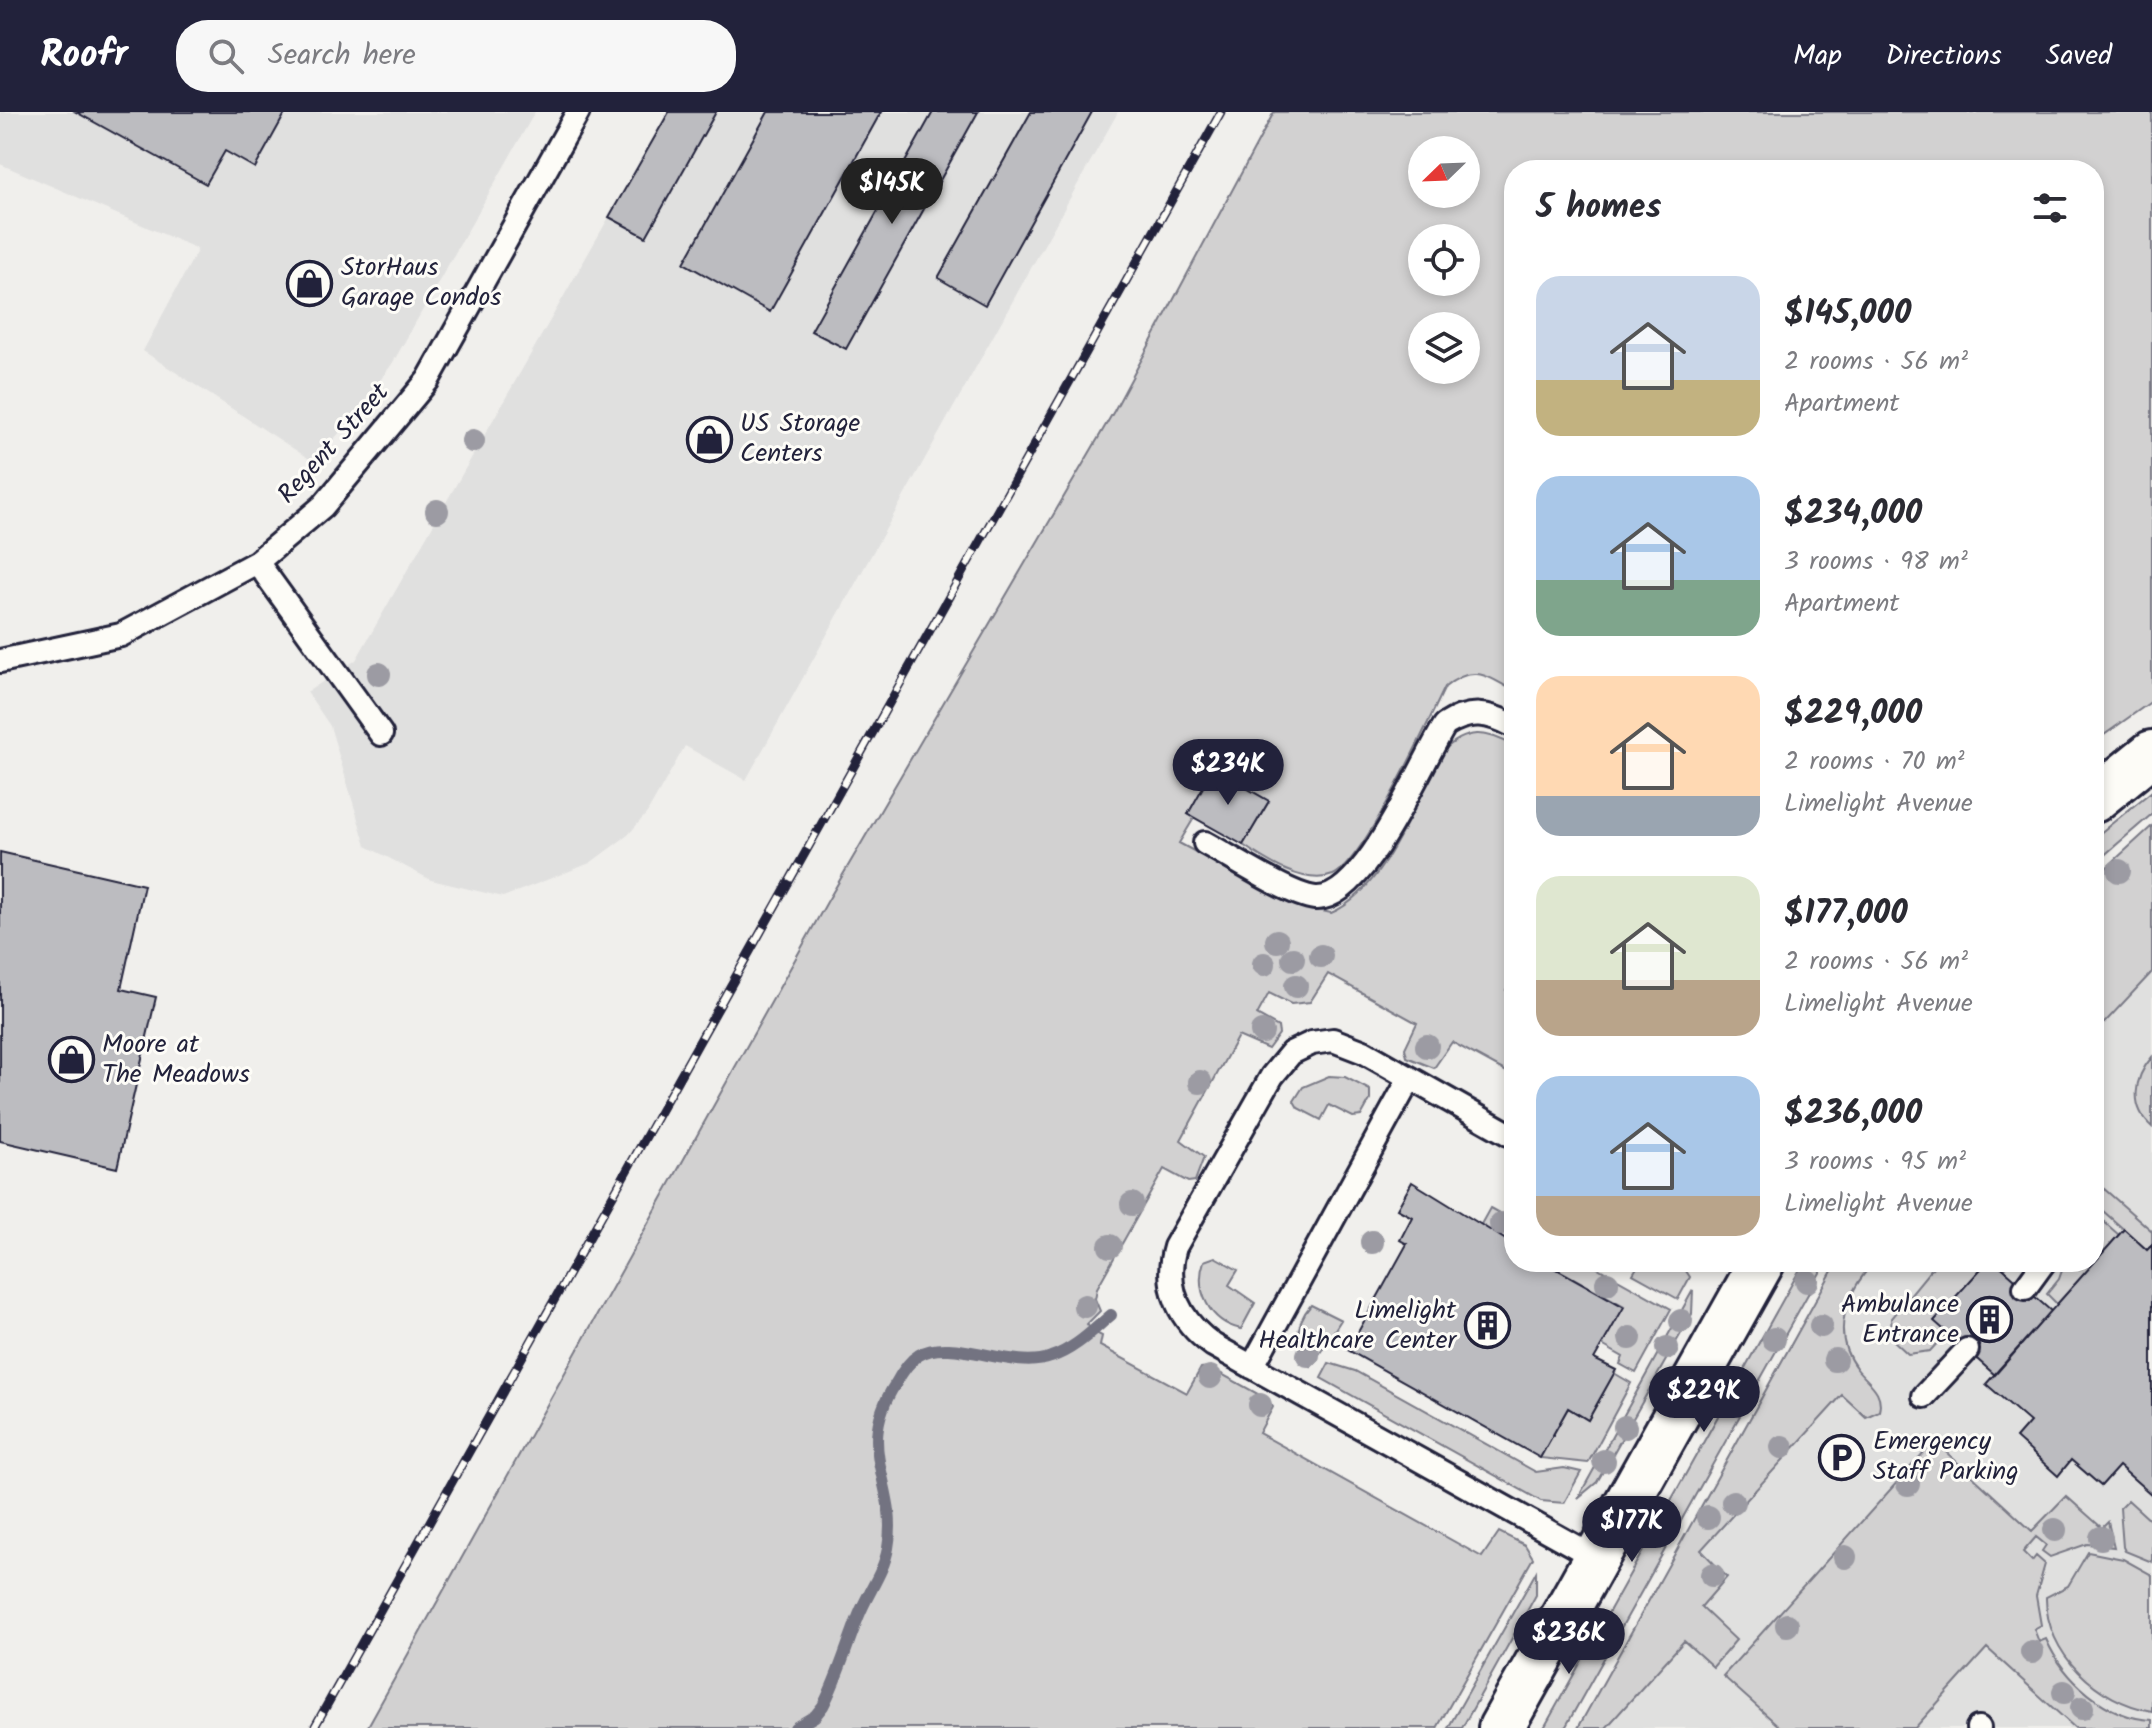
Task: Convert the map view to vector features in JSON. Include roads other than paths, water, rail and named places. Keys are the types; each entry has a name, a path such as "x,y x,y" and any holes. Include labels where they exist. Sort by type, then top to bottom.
{"street":[{"path":"2104,792 2152,753"},
{"path":"1501,1728 1596,1558 1748,1272"}],"lane":[{"name":"Regent Street","path":"0,661 121,635 257,562 323,506 428,380 578,112"},
{"path":"257,562 381,734"},
{"path":"1205,843 1293,891 1317,898 1331,894 1348,884 1374,852 1445,725 1464,714 1504,721"},
{"path":"1504,1131 1364,1052 1333,1040 1312,1043 1291,1053 1272,1076 1175,1247 1169,1267 1180,1313 1191,1329 1252,1367 1596,1558"},
{"path":"1252,1367 1410,1078"},
{"path":"2025,1288 2037,1272"},
{"path":"1924,1396 1967,1350"}],"waterway":[{"path":"795,1728 815,1716 823,1706 886,1557 890,1525 877,1448 878,1428 884,1407 906,1367 919,1355 932,1350 948,1349 1019,1360 1051,1357 1076,1344 1111,1315"}],"railway":[{"path":"314,1728 1221,112"}],"place":[{"name":"StorHaus Garage Condos","path":"310,283"},
{"name":"US Storage Centers","path":"709,439"},
{"name":"Moore at The Meadows","path":"71,1060"},
{"name":"Ambulance Entrance","path":"1990,1320"},
{"name":"Limelight Healthcare Center","path":"1487,1326"},
{"name":"Emergency Staff Parking","path":"1842,1457"}]}
